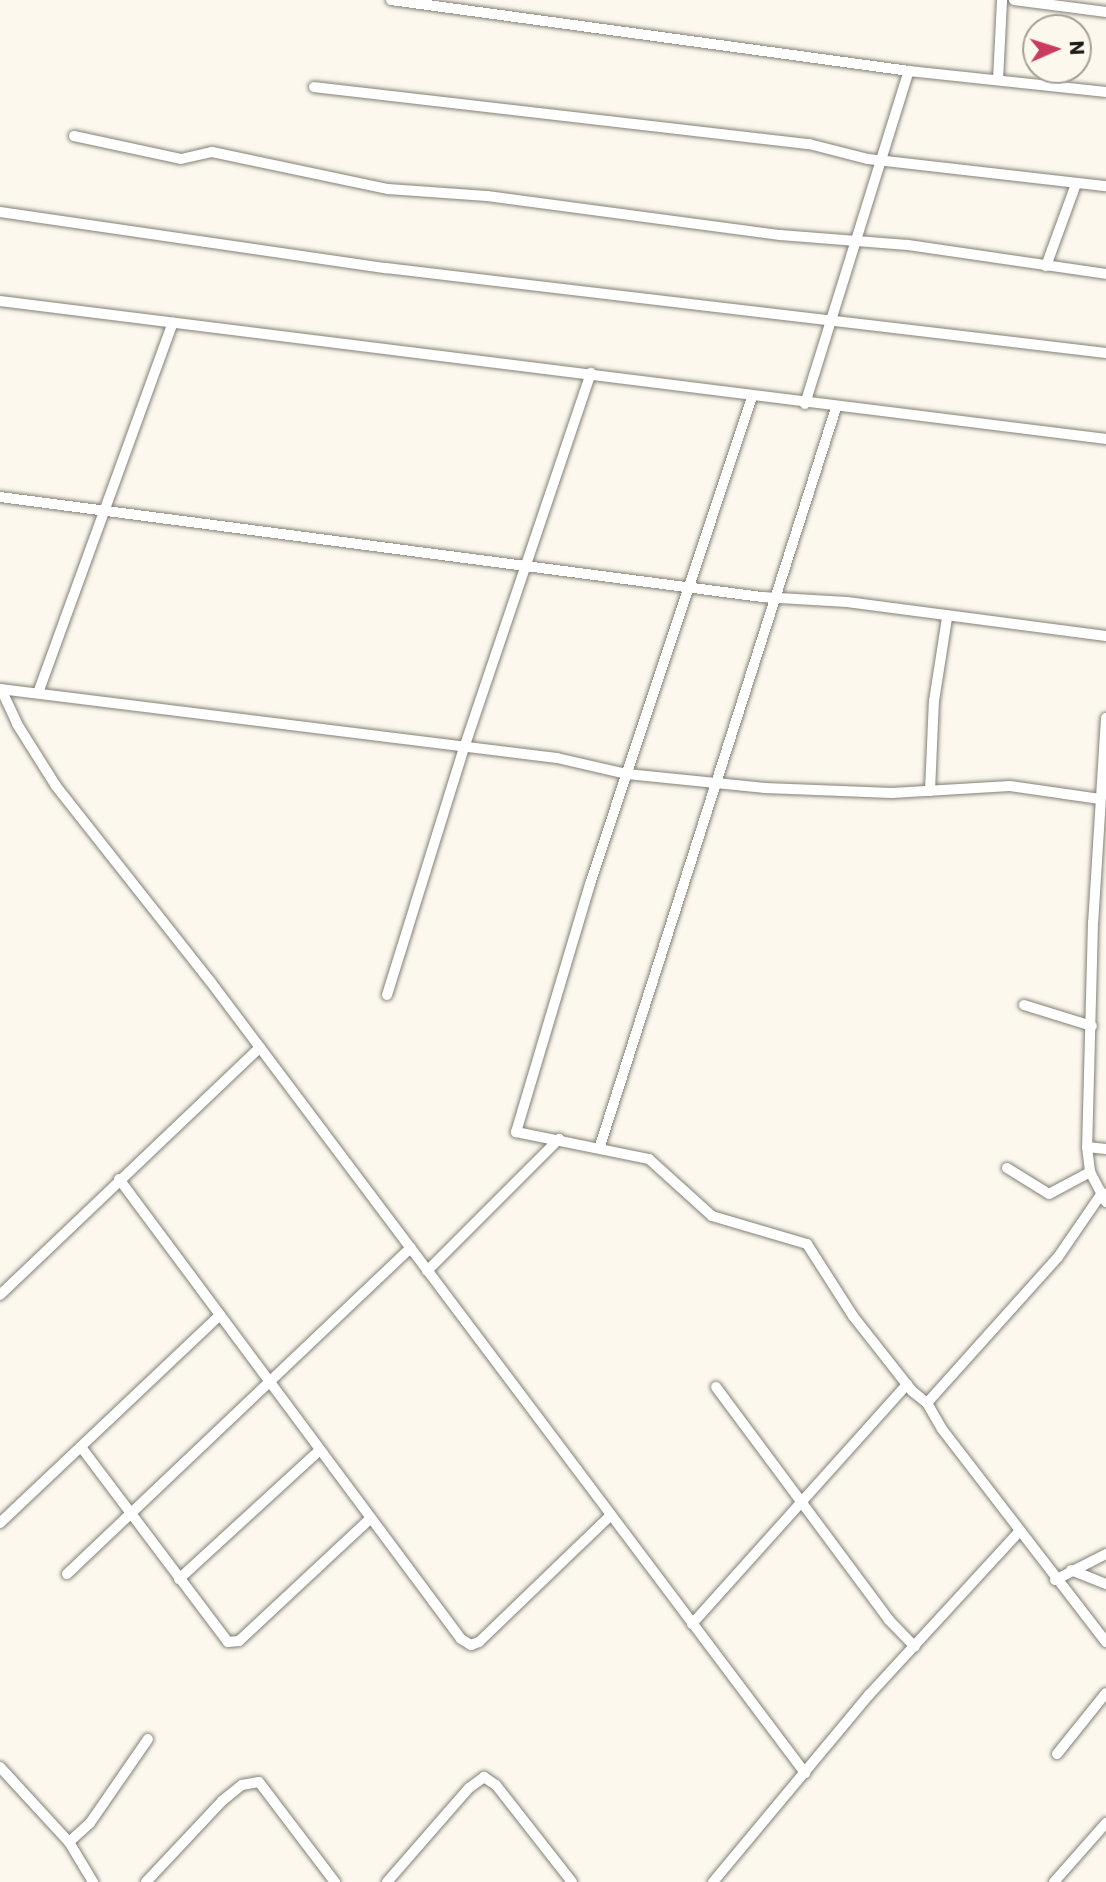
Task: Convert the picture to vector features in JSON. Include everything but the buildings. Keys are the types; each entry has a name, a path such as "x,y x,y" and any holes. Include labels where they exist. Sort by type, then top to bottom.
{"street":[{"path":"391,0 909,71 1106,92"},
{"path":"998,80 1002,0"},
{"path":"1014,0 1106,12"},
{"path":"805,404 828,323 909,71"},
{"path":"314,86 809,144 880,159 1106,186"},
{"path":"74,136 181,159 212,152 388,189 856,241 1106,274"},
{"path":"1046,266 1076,184"},
{"path":"0,212 386,268 828,323 1106,353"},
{"path":"0,301 591,373 836,408 1106,439"},
{"path":"38,693 173,323"},
{"path":"387,995 525,563 591,373"},
{"path":"752,397 627,774 516,1132 600,1146 649,1159 712,1216 736,1227 807,1244 853,1316 908,1384 928,1403 942,1429 1055,1580 1106,1642"},
{"path":"600,1146 836,408"},
{"path":"0,497 525,563 775,598 847,602 947,618 1106,636"},
{"path":"930,791 934,701 947,618"},
{"path":"0,689 558,758 627,774 765,788 930,791 1010,786 1100,799"},
{"path":"0,689 17,724 57,786 260,1047 805,1773"},
{"path":"928,1403 1058,1257 1104,1197 1090,1172 1087,1147 1100,799 1106,718"},
{"path":"1024,1005 1092,1026"},
{"path":"0,1296 119,1179 260,1047"},
{"path":"427,1271 559,1139"},
{"path":"1087,1147 1106,1149"},
{"path":"1007,1168 1049,1194 1090,1172"},
{"path":"119,1179 461,1639 471,1645 611,1515"},
{"path":"67,1574 411,1248"},
{"path":"0,1523 220,1315"},
{"path":"692,1624 803,1504 908,1384"},
{"path":"716,1387 889,1620 915,1647"},
{"path":"81,1447 130,1516 228,1642 239,1641 371,1518"},
{"path":"179,1579 320,1450"},
{"path":"713,1882 869,1695 1020,1531"},
{"path":"1055,1580 1106,1554"},
{"path":"1071,1570 1106,1584"},
{"path":"1057,1754 1106,1693"},
{"path":"69,1842 98,1813 148,1739"},
{"path":"0,1767 69,1842 93,1882"},
{"path":"387,1882 469,1788 484,1777 496,1785 572,1882"},
{"path":"146,1882 222,1801 242,1785 259,1782 335,1882"},
{"path":"1054,1882 1106,1823"}]}
